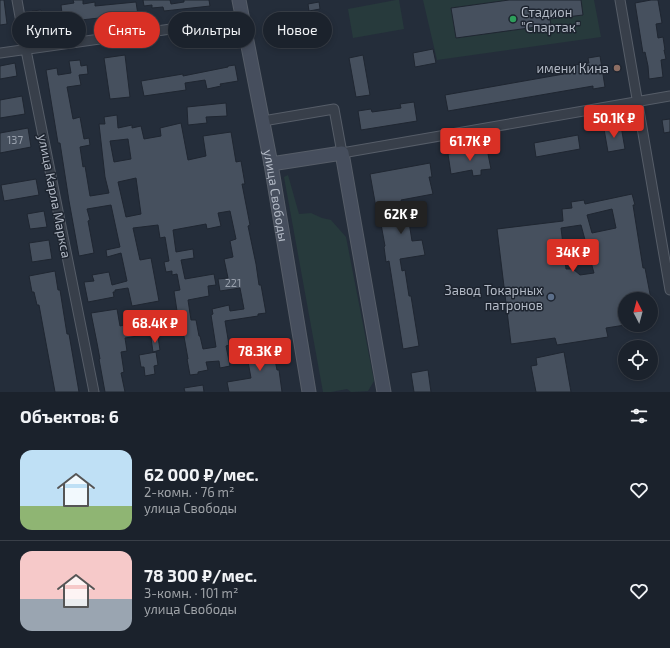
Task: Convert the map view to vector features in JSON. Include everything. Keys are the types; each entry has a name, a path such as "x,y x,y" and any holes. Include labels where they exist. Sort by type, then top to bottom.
{"main road":[{"name":"улица Свободы","path":"239,0 241,12"},
{"name":"улица Свободы","path":"248,48 271,164 309,392"},
{"path":"271,164 342,153 384,392"}],"street":[{"name":"улица Карла Маркса","path":"17,0 94,392"},
{"path":"620,0 670,290"},
{"path":"0,53 168,30"},
{"path":"263,121 334,110 342,153 670,96"}],"shaded area":[{"path":"399,0 404,29 353,38 348,9"},
{"name":"Стадион \"Спартак\"","path":"423,0 594,0 601,37 437,60"},
{"path":"288,175 299,214 311,213 331,220 346,237 374,381 368,391 351,392 347,389 323,392 284,177"}],"building":[{"path":"0,0 4,0 7,24 0,25"},
{"path":"73,0 83,0 83,4 95,2 95,6 136,2 138,12 94,12 94,19 86,19 86,12 62,12 61,5 74,3"},
{"path":"143,0 170,0 171,4 184,2 184,0 209,0 210,6 164,11 163,7 152,8 152,5 144,6"},
{"path":"509,0 581,0 583,15 550,19 551,25 456,38 451,8"},
{"path":"658,0 662,23 656,24 658,38 663,37 666,59 661,60 663,77 649,79 648,66 645,52 643,53 635,3"},
{"path":"319,2 320,9 309,11 308,4"},
{"path":"41,10 42,12 32,12"},
{"path":"433,49 436,63 415,67 413,53"},
{"path":"125,55 130,97 110,99 104,58"},
{"path":"363,55 370,95 356,97 349,58"},
{"path":"600,56 605,87 593,89 593,86 448,111 445,95 575,72 574,65 589,63 588,58"},
{"path":"80,60 81,66 87,65 88,74 79,75 81,85 67,87 73,119 80,117 84,139 89,138 90,145 80,147 90,196 109,193 105,177 99,124 105,124 104,117 117,115 118,128 132,125 132,128 141,126 144,139 161,136 160,128 181,123 188,160 206,156 203,136 231,132 236,162 241,161 245,184 242,184 250,225 248,226 266,313 258,314 258,316 225,321 229,345 226,346 230,366 220,368 219,361 206,362 208,370 190,375 183,331 180,331 174,291 180,290 177,274 172,275 172,271 166,272 164,262 169,261 165,237 160,238 158,225 133,228 140,260 151,258 159,301 132,306 128,288 115,290 115,292 113,292 114,297 88,302 84,282 94,281 92,275 109,272 112,285 127,281 121,253 107,257 106,250 120,247 111,205 87,209 90,220 88,221 94,253 79,256 46,70 57,68 58,75 71,73 69,61","holes":["128,139 131,159 114,162 110,141","136,178 141,214 126,217 118,182","230,211 236,239 230,241 233,257 224,259 228,278 218,279 220,291 240,288 244,309 230,311 229,305 212,309 213,314 211,315 216,347 203,349 196,320 191,320 188,300 209,296 208,286 216,285 214,274 185,279 181,260 194,258 193,249 176,252 173,230 206,224 207,229 221,226 218,213"]},
{"path":"15,63 17,76 0,79 0,66"},
{"path":"235,65 238,81 220,84 221,86 207,89 205,80 185,83 186,90 144,96 141,81 183,74 183,76"},
{"path":"22,96 25,114 0,118 0,100"},
{"path":"414,102 417,121 361,130 358,111 371,109 372,112 401,108 400,104"},
{"path":"226,103 227,116 206,117 207,123 188,125 187,107"},
{"path":"670,119 670,132 664,133 662,120"},
{"path":"621,126 625,149 608,152 604,129"},
{"path":"28,128 31,147 0,153 0,133"},
{"path":"578,135 580,149 536,157 534,143"},
{"path":"487,149 491,169 481,170 481,175 473,176 472,170 451,174 448,154"},
{"path":"430,163 432,177 429,177 433,194 401,200 402,205 395,207 398,219 401,219 402,223 409,222 412,241 422,240 425,255 400,259 402,271 405,270 409,296 411,296 419,346 403,349 389,261 386,262 385,246 379,213 377,213 370,174"},
{"path":"36,179 39,195 4,201 1,185"},
{"path":"632,194 635,205 633,205 643,268 645,268 650,292 618,292 618,326 606,328 608,337 557,345 555,338 511,344 497,229 563,221 562,209 572,208 571,202 584,200 585,204","holes":["612,209 616,228 592,233 587,215","581,225 594,273 580,275 573,269 566,269 561,228"]},
{"path":"44,211 47,227 30,229 27,214"},
{"path":"49,240 52,259 32,262 29,243"},
{"path":"55,271 58,290 60,290 67,334 69,334 79,392 55,392 39,305 37,305 34,292 32,292 29,276"},
{"path":"117,309 120,326 124,325 124,327 127,327 127,330 143,327 144,335 125,338 127,351 121,352 124,372 121,373 125,392 105,392 91,313"},
{"path":"158,337 160,350 153,352 151,338"},
{"path":"271,340 277,370 279,370 282,392 229,392 227,382 251,378 247,356 256,354 254,343"},
{"path":"156,352 158,365 154,366 155,374 145,376 144,367 141,367 139,355"},
{"path":"564,352 571,392 536,392 531,366 537,365 536,358"},
{"path":"428,370 431,392 414,392 411,373"},
{"path":"203,385 204,392 185,392 184,388"}],"place":[{"name":"Стадион \"Спартак\"","path":"513,19"},
{"name":"имени Кина","path":"617,68"},
{"name":"Завод Токарных патронов","path":"551,297"}]}
